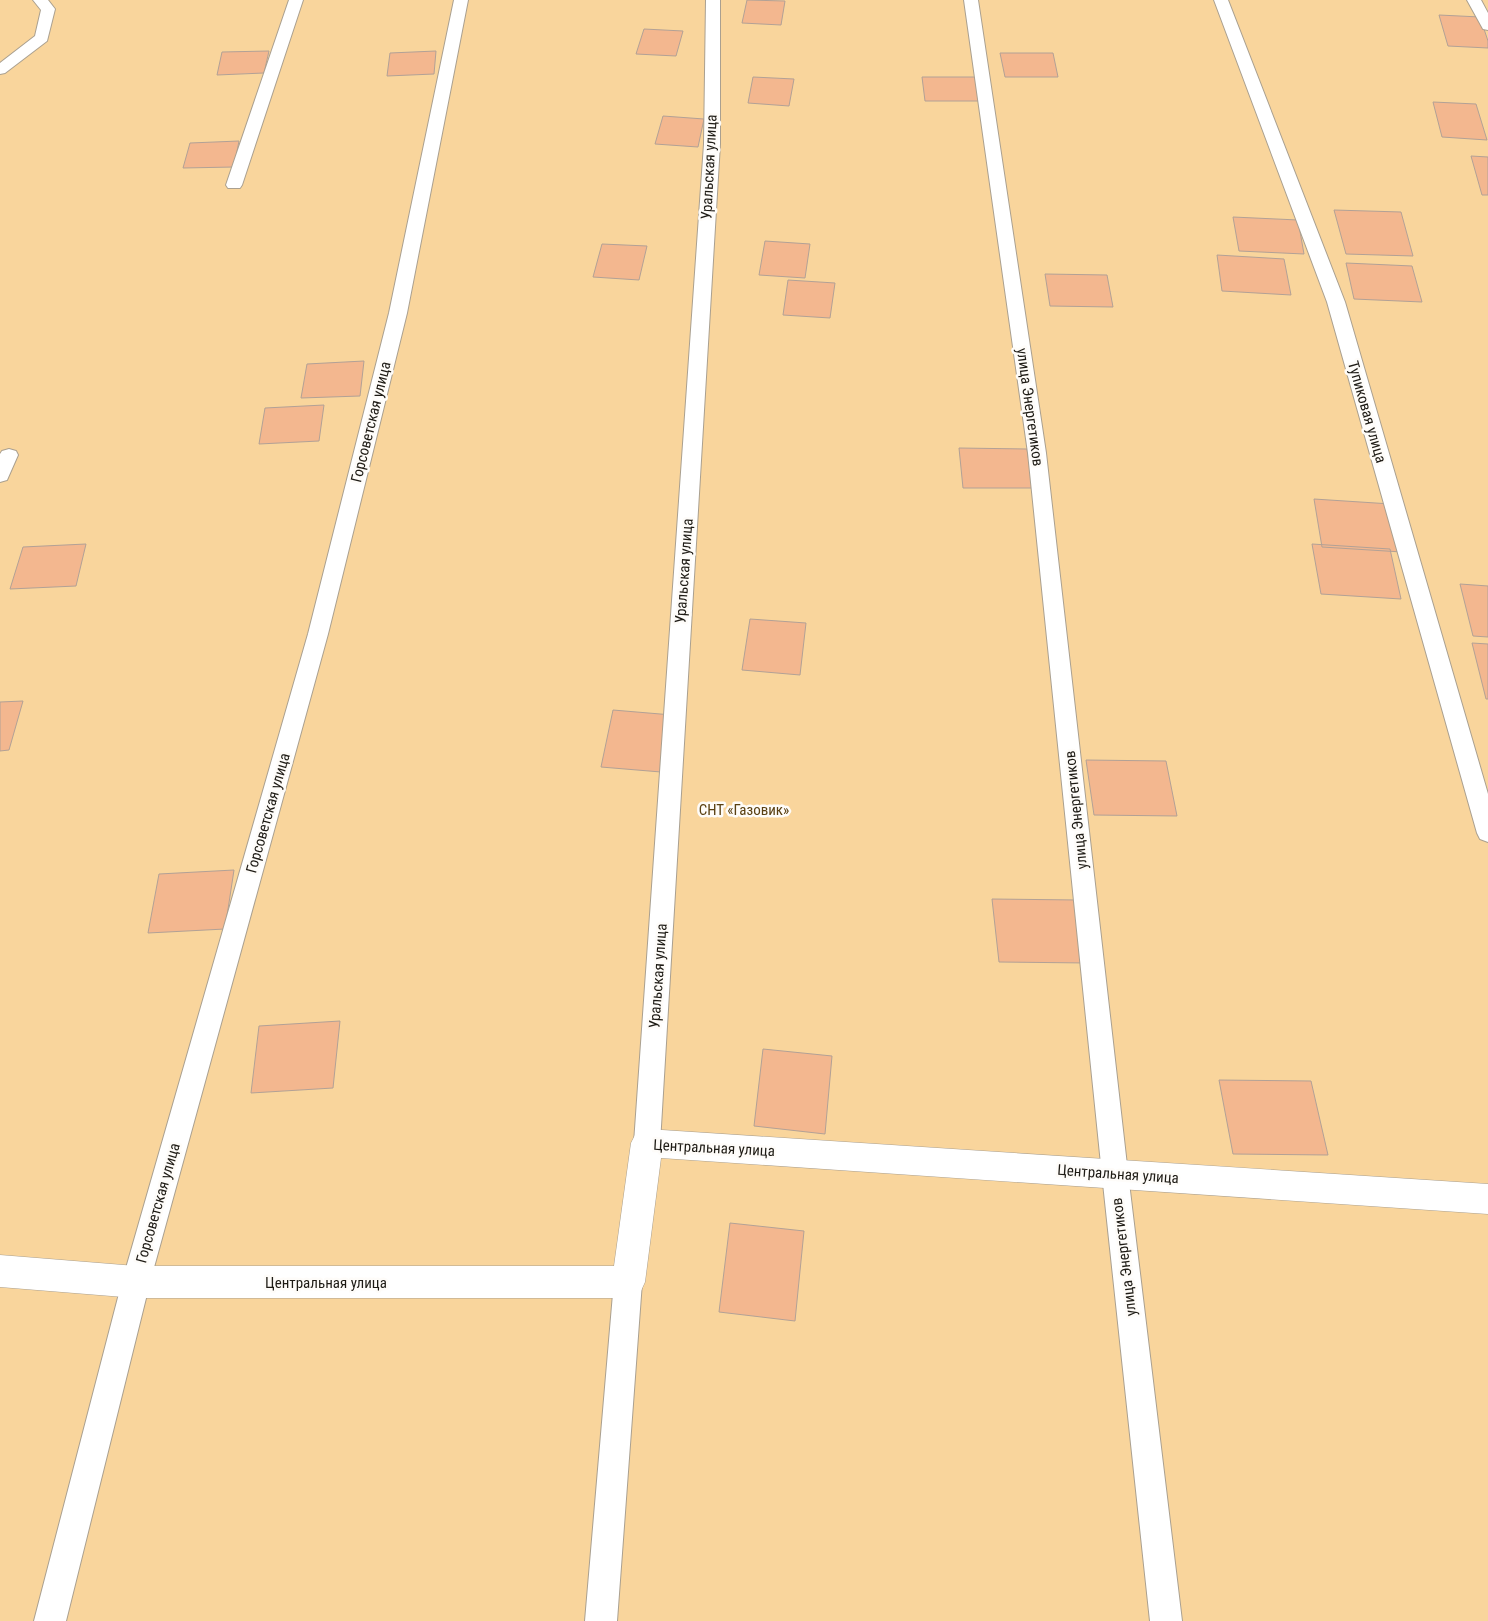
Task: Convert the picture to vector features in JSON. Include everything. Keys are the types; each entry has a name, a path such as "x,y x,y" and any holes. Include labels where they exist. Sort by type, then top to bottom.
{"street":[{"name":"Центральная улица","path":"0,1271 136,1282 628,1282 647,1142 1488,1199"}],"lane":[{"path":"0,70 42,38 48,9 40,0"},
{"path":"234,185 296,0"},
{"name":"Горсоветская улица","path":"50,1621 136,1282 318,634 398,313 461,0"},
{"name":"Уральская улица","path":"647,1142 712,144 713,0"},
{"name":"улица Энергетиков","path":"971,0 1037,453 1114,1174 1166,1621"},
{"name":"Тупиковая улица","path":"1221,0 1336,302 1488,833"},
{"path":"1474,0 1488,26"},
{"path":"0,476 9,455"},
{"path":"601,1621 628,1282"}],"green space":[{"name":"СНТ «Газовик»","path":"0,0 1488,0 1488,1621 0,1621"}],"building":[{"path":"747,0 785,1 781,25 742,23"},
{"path":"1439,15 1480,17 1488,41 1488,48 1448,46"},
{"path":"644,29 683,31 676,56 636,54"},
{"path":"269,51 264,73 217,75 222,52"},
{"path":"436,51 434,74 387,76 390,53"},
{"path":"1000,53 1053,53 1058,77 1005,77"},
{"path":"753,77 794,79 789,106 748,103"},
{"path":"922,77 976,77 979,101 925,101"},
{"path":"1433,102 1476,104 1487,140 1442,137"},
{"path":"663,116 704,119 698,147 655,144"},
{"path":"239,141 234,167 183,168 190,143"},
{"path":"1471,156 1488,157 1488,195 1482,195"},
{"path":"1334,210 1401,212 1413,256 1346,254"},
{"path":"1233,217 1298,220 1304,254 1239,251"},
{"path":"765,241 810,244 805,278 759,275"},
{"path":"602,244 647,246 639,280 593,277"},
{"path":"1217,255 1284,259 1291,295 1222,291"},
{"path":"1346,263 1412,266 1422,302 1354,299"},
{"path":"1045,274 1107,275 1113,307 1050,306"},
{"path":"788,280 835,283 830,318 783,315"},
{"path":"364,361 360,396 301,398 307,364"},
{"path":"324,405 319,441 259,444 265,408"},
{"path":"959,448 1027,449 1033,488 963,488"},
{"path":"1314,499 1391,504 1402,552 1322,547"},
{"path":"86,544 76,586 10,589 23,547"},
{"path":"1312,544 1390,549 1401,599 1321,594"},
{"path":"1460,584 1488,586 1488,637 1473,636"},
{"path":"750,619 806,623 800,675 742,670"},
{"path":"1472,643 1488,644 1488,699 1486,699"},
{"path":"23,701 9,750 0,751 0,702"},
{"path":"613,710 672,715 661,772 601,767"},
{"path":"1086,760 1166,761 1177,816 1094,815"},
{"path":"234,870 225,929 148,933 159,874"},
{"path":"992,899 1078,900 1087,963 999,962"},
{"path":"340,1021 333,1088 251,1093 259,1026"},
{"path":"763,1049 832,1056 825,1134 754,1126"},
{"path":"1219,1080 1311,1081 1328,1155 1233,1154"},
{"path":"730,1223 804,1231 795,1321 719,1312"}]}
